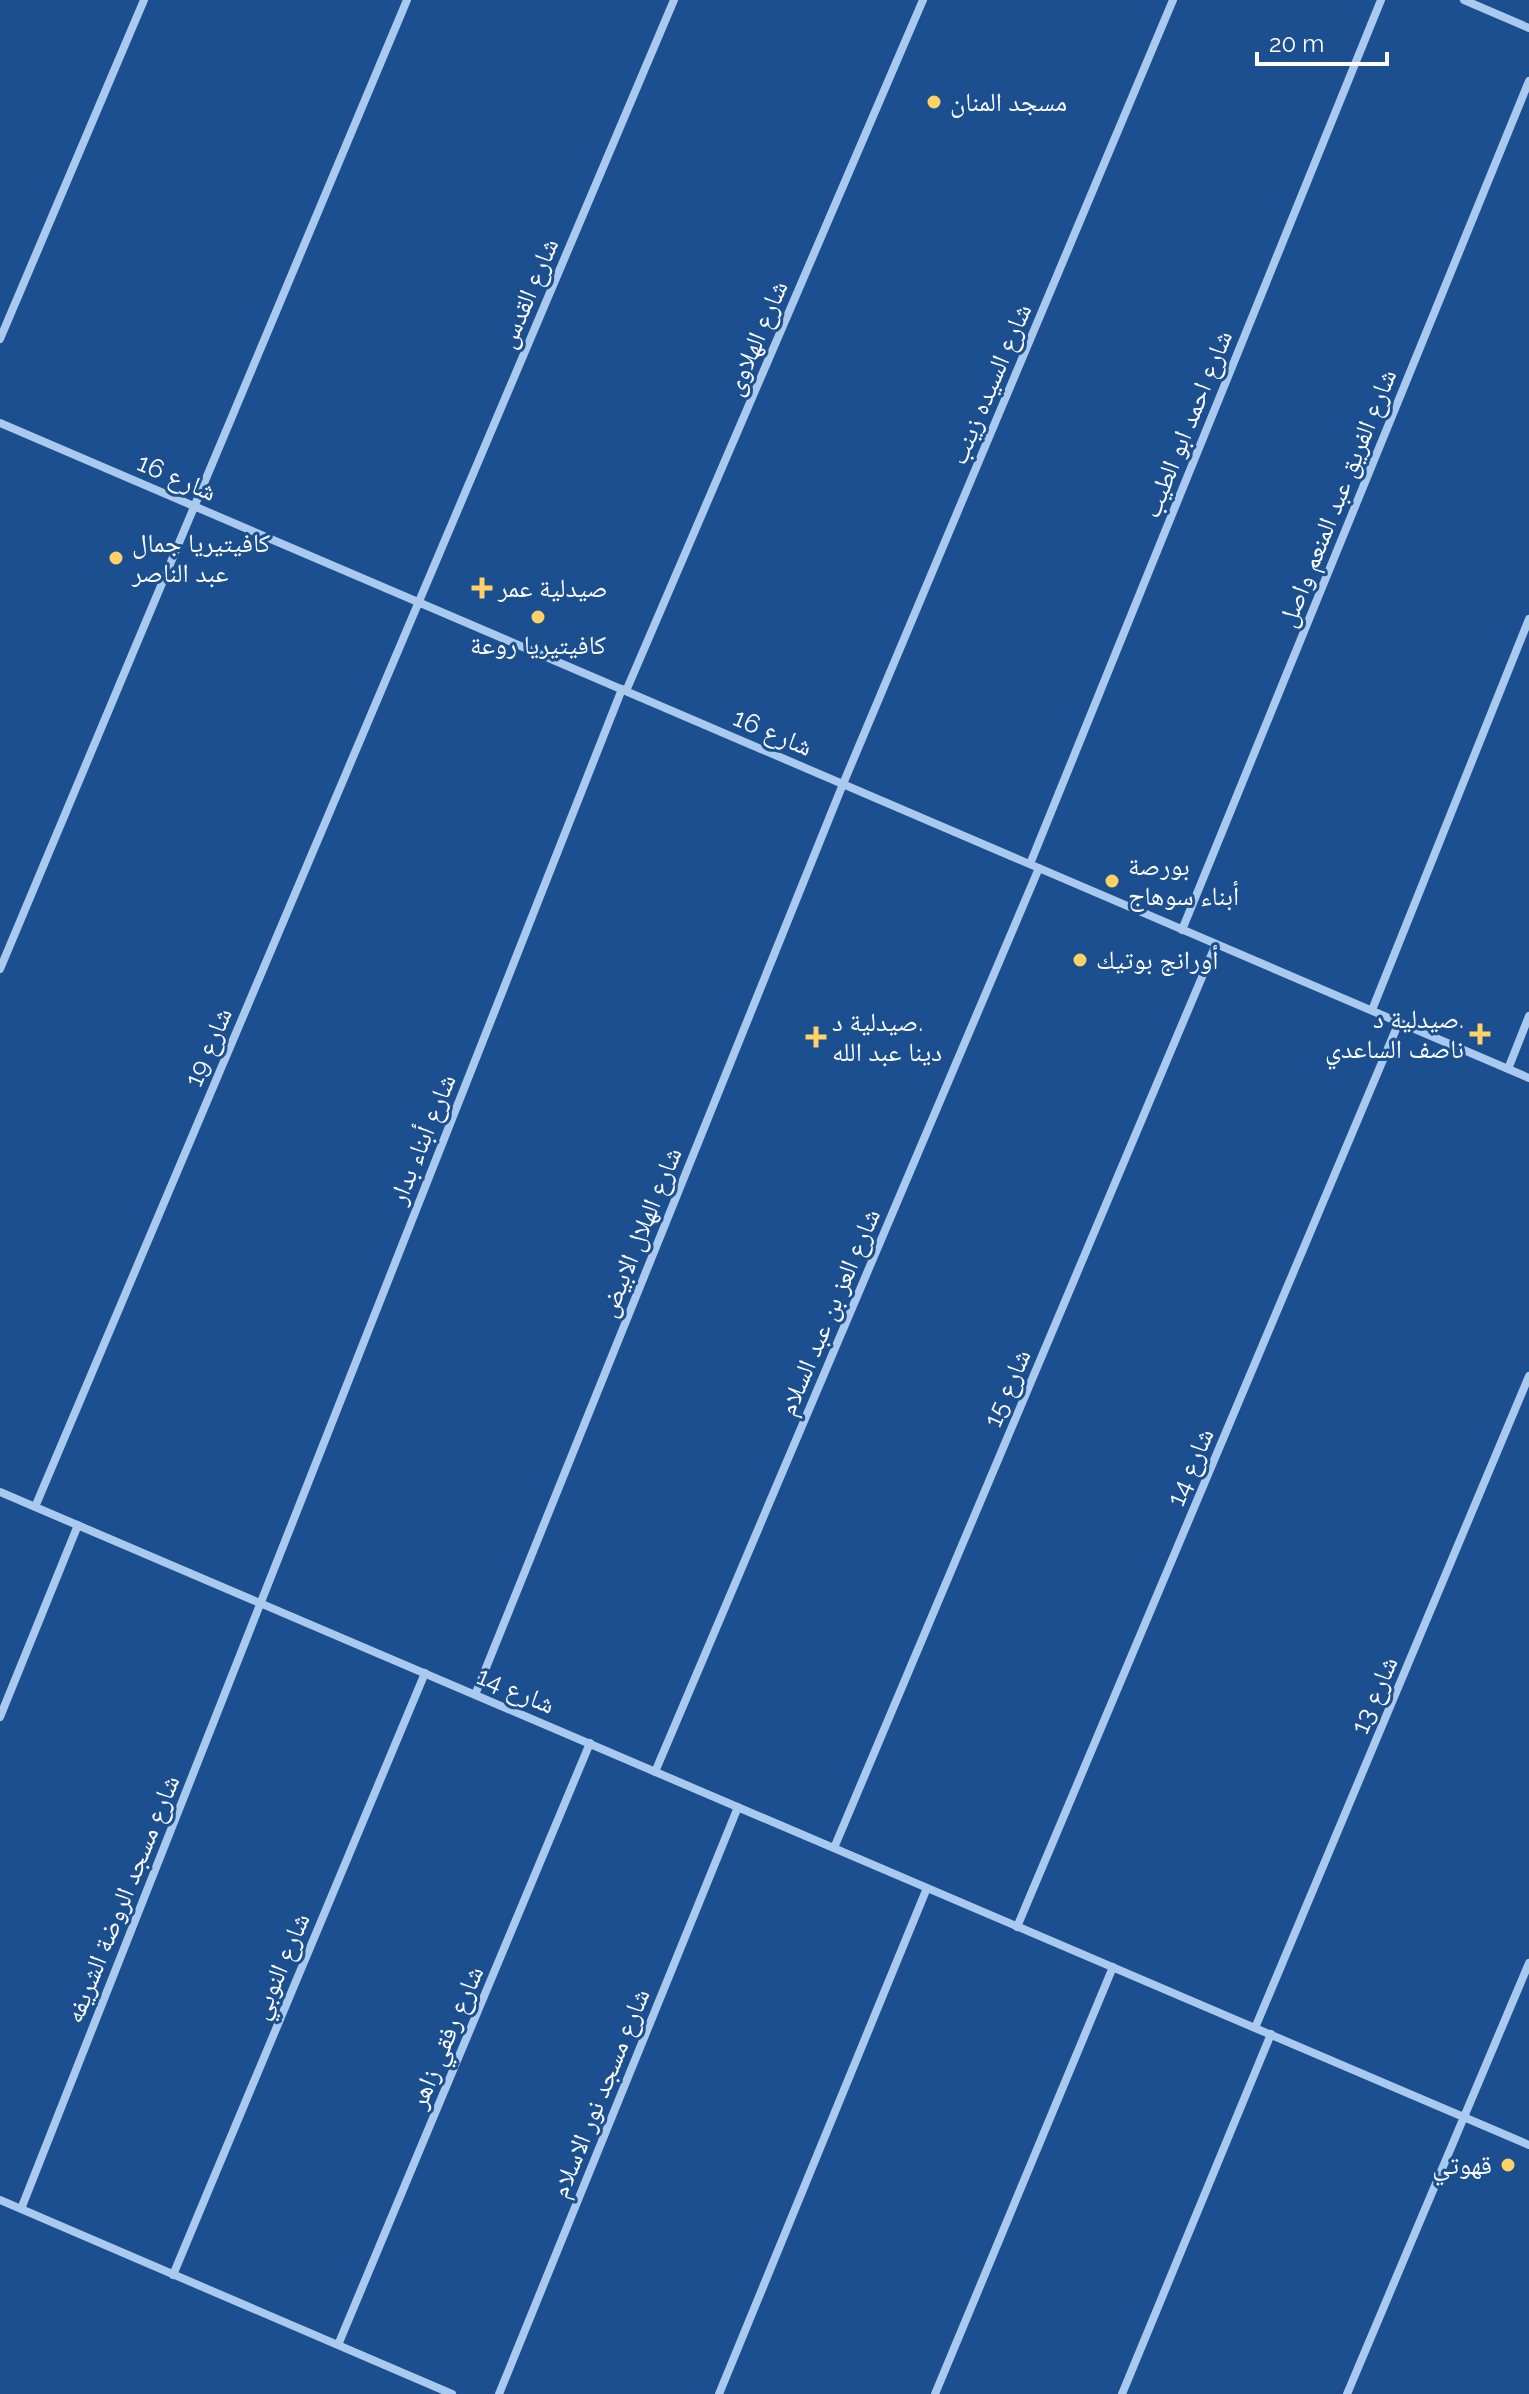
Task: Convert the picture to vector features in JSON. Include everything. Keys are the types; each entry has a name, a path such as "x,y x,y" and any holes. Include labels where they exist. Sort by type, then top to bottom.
{"street":[{"path":"0,339 144,0"},
{"path":"0,969 192,505 407,0"},
{"name":"شارع القدس","path":"419,602 674,0"},
{"name":"شارع الهلاوى","path":"624,690 923,0"},
{"name":"شارع السيده زينب","path":"843,784 1173,0"},
{"name":"شارع احمد ابو الطيب","path":"1035,866 1381,0"},
{"path":"1464,0 1483,4 1529,28"},
{"name":"شارع الفريق عبد المنعم واصل","path":"1182,930 1529,81"},
{"name":"شارع 16","path":"0,423 1529,1078"},
{"name":"شارع 19","path":"35,1507 419,602"},
{"path":"1372,1010 1529,619"},
{"name":"شارع أبناء بدار","path":"260,1603 624,690"},
{"name":"شارع الهلال الابيض","path":"475,1695 843,784"},
{"name":"شارع العز بن عبد السلام","path":"655,1772 1035,866"},
{"name":"شارع 15","path":"834,1848 1216,944"},
{"path":"1508,1069 1529,1016"},
{"name":"شارع 14","path":"1017,1927 1399,1022"},
{"name":"شارع 13","path":"1255,2028 1529,1376"},
{"name":"شارع 14","path":"0,1492 1529,2145"},
{"path":"0,1717 78,1525"},
{"name":"شارع مسجد الروضة الشريفه","path":"21,2209 260,1603"},
{"name":"شارع النوبي","path":"173,2275 425,1673"},
{"name":"شارع رفقي زاهر","path":"338,2345 590,1743"},
{"name":"شارع مسجد نور الاسلام","path":"499,2394 738,1807"},
{"path":"719,2394 927,1888"},
{"path":"1347,2394 1529,1963"},
{"path":"935,2394 1113,1967"},
{"path":"1122,2394 1271,2034"},
{"path":"0,2200 452,2394"}],"place":[{"name":"مسجد المنان","path":"934,102"},
{"name":"كافيتيريا جمال عبد الناصر","path":"116,558"},
{"name":"صيدلية عمر","path":"482,588"},
{"name":"كافيتيريا روعة","path":"538,617"},
{"name":"بورصة أبناء سوهاج","path":"1112,881"},
{"name":"أورانج بوتيك","path":"1080,960"},
{"name":"صيدلية د. ناصف الساعدي","path":"1480,1034"},
{"name":"صيدلية د. دينا عبد الله","path":"816,1037"},
{"name":"قهوتي","path":"1508,2165"}]}
